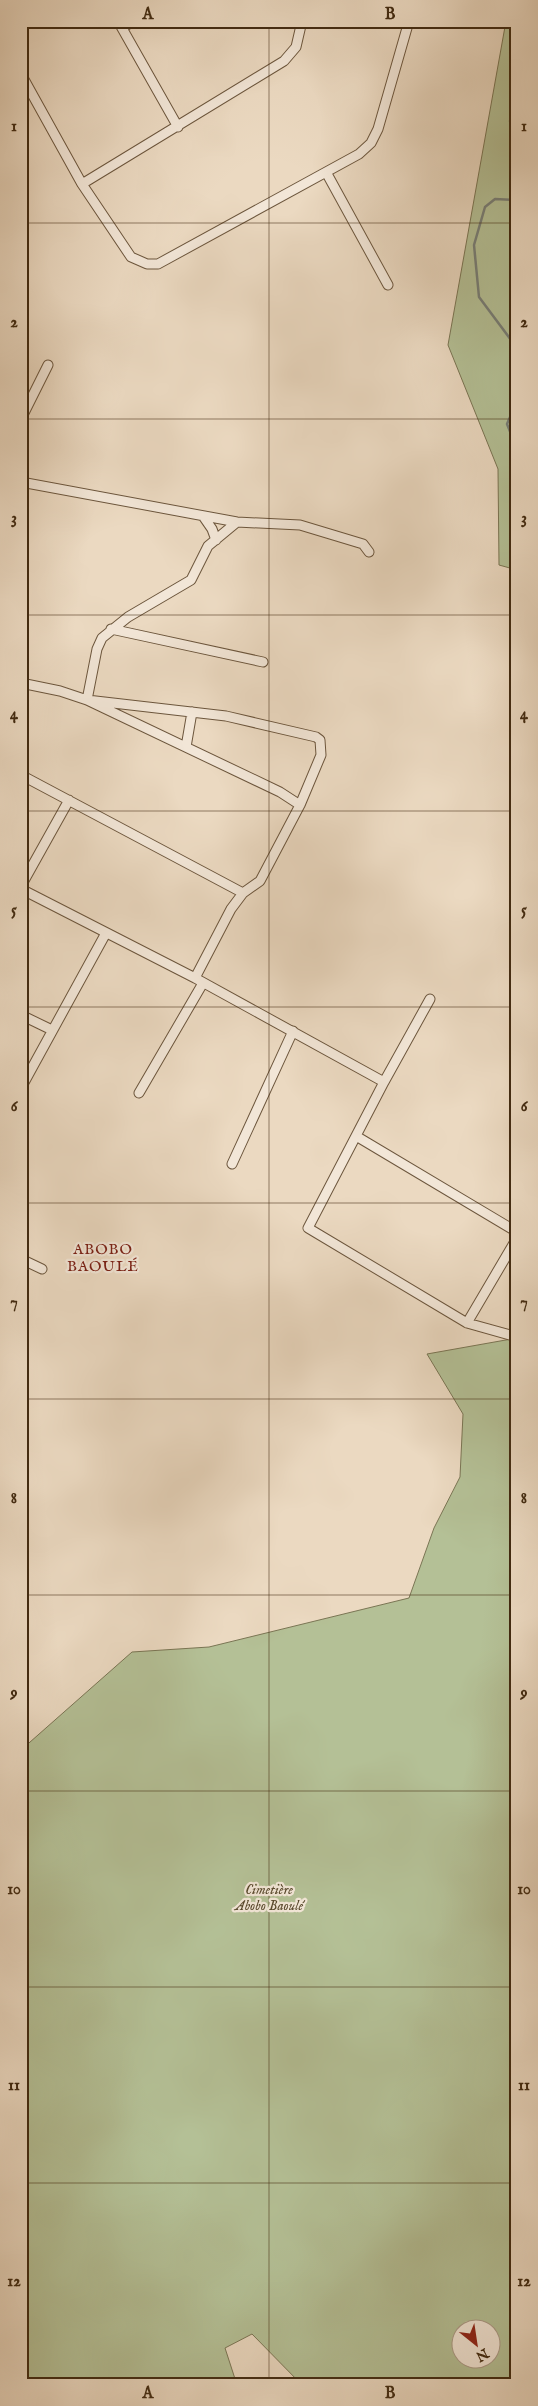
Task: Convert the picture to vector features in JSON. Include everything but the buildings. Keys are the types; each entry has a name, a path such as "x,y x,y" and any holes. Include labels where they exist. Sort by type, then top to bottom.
{"street":[{"path":"133,21 120,24 178,127"},
{"path":"82,184 284,61 296,47 302,21"},
{"path":"21,74 82,184 131,257 147,264 158,264 359,154 371,143 378,129 409,21"},
{"path":"326,172 388,285"},
{"path":"21,419 48,365"},
{"path":"21,482 237,522 300,525 363,544 370,552"},
{"path":"203,516 212,529 216,540"},
{"path":"87,700 102,638 111,629 191,580 208,546 237,522"},
{"path":"111,629 262,662"},
{"path":"21,683 60,691 87,700 280,792 300,805"},
{"path":"87,700 226,716 316,737 320,740 321,755 300,805 260,881 243,893 231,909 199,980 139,1093"},
{"path":"186,747 192,712"},
{"path":"21,775 243,893"},
{"path":"69,800 21,887 199,980 384,1082"},
{"path":"21,1088 106,932"},
{"path":"430,999 384,1082 308,1228 468,1323 517,1337"},
{"path":"21,1015 52,1030"},
{"path":"232,1164 293,1031"},
{"path":"356,1136 516,1230 468,1323"},
{"path":"21,1259 42,1269"}],"green space":[{"path":"506,21 517,21 517,570 499,565 498,469 448,345"},
{"name":"Cimetière Abobo Baoulé","path":"517,1338 517,2385 302,2385 252,2334 225,2348 237,2385 21,2385 21,1750 132,1652 209,1647 409,1598 434,1528 460,1477 463,1414 427,1354"}],"waterway":[{"path":"517,107 510,121 517,148"},
{"path":"517,200 495,199 485,207 474,245 479,297 517,348"},
{"path":"517,401 507,424 517,449"}],"district":[{"name":"ABOBO BAOULÉ","path":"103,1258"}]}
